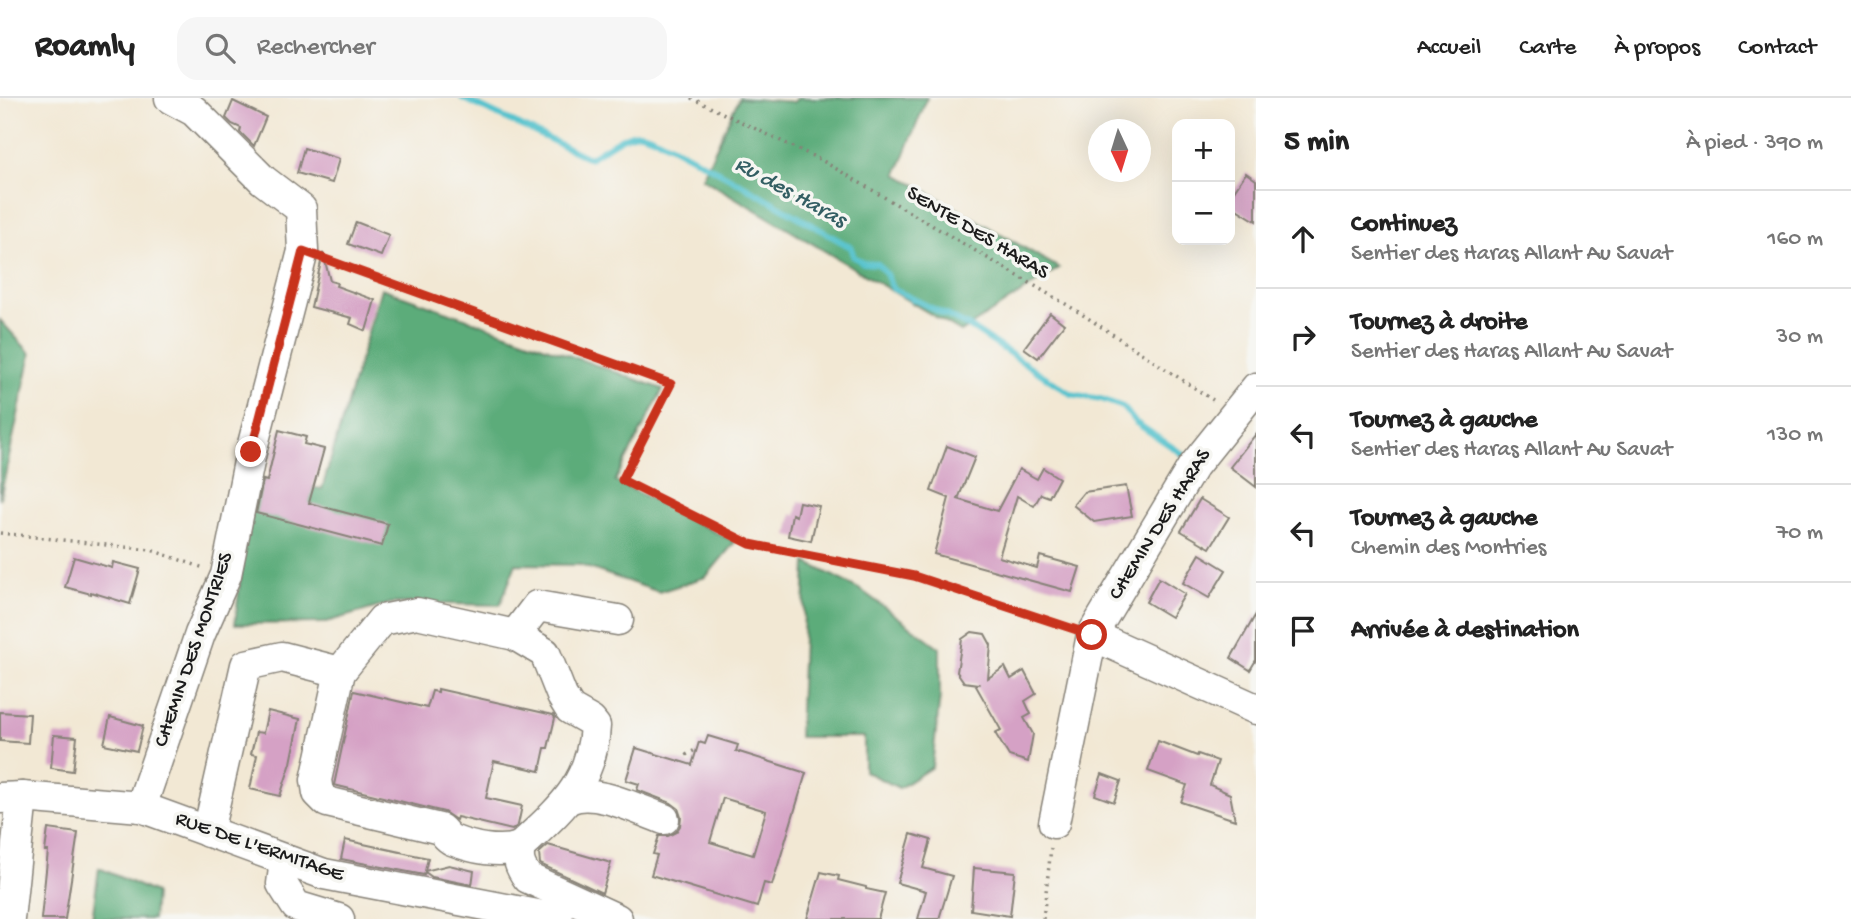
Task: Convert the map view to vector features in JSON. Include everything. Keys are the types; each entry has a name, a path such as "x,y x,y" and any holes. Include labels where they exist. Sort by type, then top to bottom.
{"street":[{"name":"CHEMIN DES MONTRIES","path":"141,807 200,634 226,575 251,452 303,251 302,209 262,180 194,111 170,98"},
{"name":"CHEMIN DES HARAS","path":"1054,823 1092,635 1192,468 1256,388"},
{"path":"515,635 537,606 618,620"},
{"path":"417,613 515,635 545,653 570,709 595,726 593,746 584,774 569,799 520,847 508,851 450,839 440,829 327,802 321,797 316,780 340,672 382,620 417,613"},
{"path":"1092,635 1256,709"},
{"path":"208,832 246,665 282,657 340,672"},
{"path":"569,799 595,795 664,819"},
{"path":"9,919 11,797"},
{"name":"RUE DE L'ERMITAGE","path":"11,797 141,807 324,874 558,919"},
{"path":"520,847 517,857 520,868 528,878 617,919"},
{"path":"285,861 282,884 296,906 340,919"}],"path":[{"name":"SENTE DES HARAS","path":"691,98 835,168 1074,309 1235,415"},
{"path":"303,251 671,384 622,480 750,544 914,576 1092,635"},
{"path":"0,533 151,550 226,575"},
{"path":"687,755 697,749"},
{"path":"1043,919 1054,823"}],"green space":[{"path":"739,98 794,102 797,98 927,98 897,174 1059,268 961,332 702,178"},
{"path":"381,288 663,389 615,481 735,542 706,577 659,592 580,565 516,564 500,605 392,603 323,623 235,624 252,478 322,489"},
{"path":"0,320 31,354 0,499"},
{"path":"806,562 861,590 940,648 940,696 932,767 899,788 864,771 864,737 799,737"},
{"path":"99,868 155,893 153,919 92,919"}],"building":[{"path":"233,101 266,117 254,146 240,132 241,128 226,118"},
{"path":"304,148 339,159 332,183 297,173"},
{"path":"1246,173 1256,180 1256,221 1235,208 1235,190"},
{"path":"356,222 389,235 381,256 348,244"},
{"path":"323,253 330,281 337,283 336,286 375,300 366,331 350,324 352,318 311,307"},
{"path":"1050,313 1064,324 1038,358 1024,348"},
{"path":"279,430 306,437 304,444 324,449 309,503 388,524 382,546 256,513"},
{"path":"1256,434 1256,487 1230,467"},
{"path":"947,446 975,457 958,499 997,511 1019,469 1037,479 1043,468 1059,478 1049,497 1041,494 1034,506 1017,496 999,557 1037,568 1040,556 1080,567 1072,592 934,554 949,498 931,491"},
{"path":"1126,486 1132,516 1094,522 1073,505 1084,492"},
{"path":"1200,499 1229,517 1210,548 1181,531"},
{"path":"799,502 819,506 811,541 788,536 792,514 796,516"},
{"path":"1200,554 1226,570 1209,598 1183,583"},
{"path":"74,557 112,568 113,562 140,569 130,604 65,587"},
{"path":"1159,578 1185,594 1171,617 1146,602"},
{"path":"1256,614 1256,660 1250,670 1231,658"},
{"path":"972,632 985,634 991,645 988,678 1005,667 1011,679 1024,671 1036,694 1025,701 1031,714 1024,718 1033,734 1028,762 1009,756 995,733 1001,730 976,686 978,684 964,682 957,672 962,639"},
{"path":"438,689 553,715 555,718 540,771 494,761 486,798 522,806 518,825 512,830 457,817 456,820 444,812 334,785 354,691 427,708 432,691 438,692"},
{"path":"268,711 300,719 291,763 280,796 250,789 257,755 251,754 256,732 263,733"},
{"path":"0,712 30,714 28,743 0,741"},
{"path":"110,717 143,726 137,751 104,744"},
{"path":"54,735 77,737 73,771 51,768"},
{"path":"708,736 738,745 736,751 806,773 772,885 764,883 757,907 651,875 657,855 653,854 659,836 676,832 681,817 678,808 671,803 637,790 639,784 626,780 636,748 692,765 699,742 705,744","holes":["723,798 766,811 753,855 710,842"]},
{"path":"1158,741 1218,761 1210,785 1230,794 1235,820 1181,802 1187,785 1148,771"},
{"path":"1102,774 1121,781 1114,802 1095,795"},
{"path":"48,829 78,833 65,919 41,919"},
{"path":"911,834 931,840 923,868 952,876 939,919 918,919 926,891 897,883"},
{"path":"345,840 428,858 425,871 449,865 474,871 472,885 432,877 425,872 424,875 341,859"},
{"path":"548,845 611,863 602,893 540,864 539,853"},
{"path":"974,868 1015,872 1010,916 971,910"},
{"path":"821,872 839,876 838,880 885,893 878,919 807,919"}],"waterway":[{"name":"Ru des Haras","path":"462,98 589,158 634,134 645,134 662,142 852,248 853,256 863,263 878,264 893,289 970,327 1071,394 1101,399 1123,407 1135,422 1184,455"}],"route":[{"path":"251,452 303,251 671,384 622,480 750,544 914,576 1092,635"}]}
